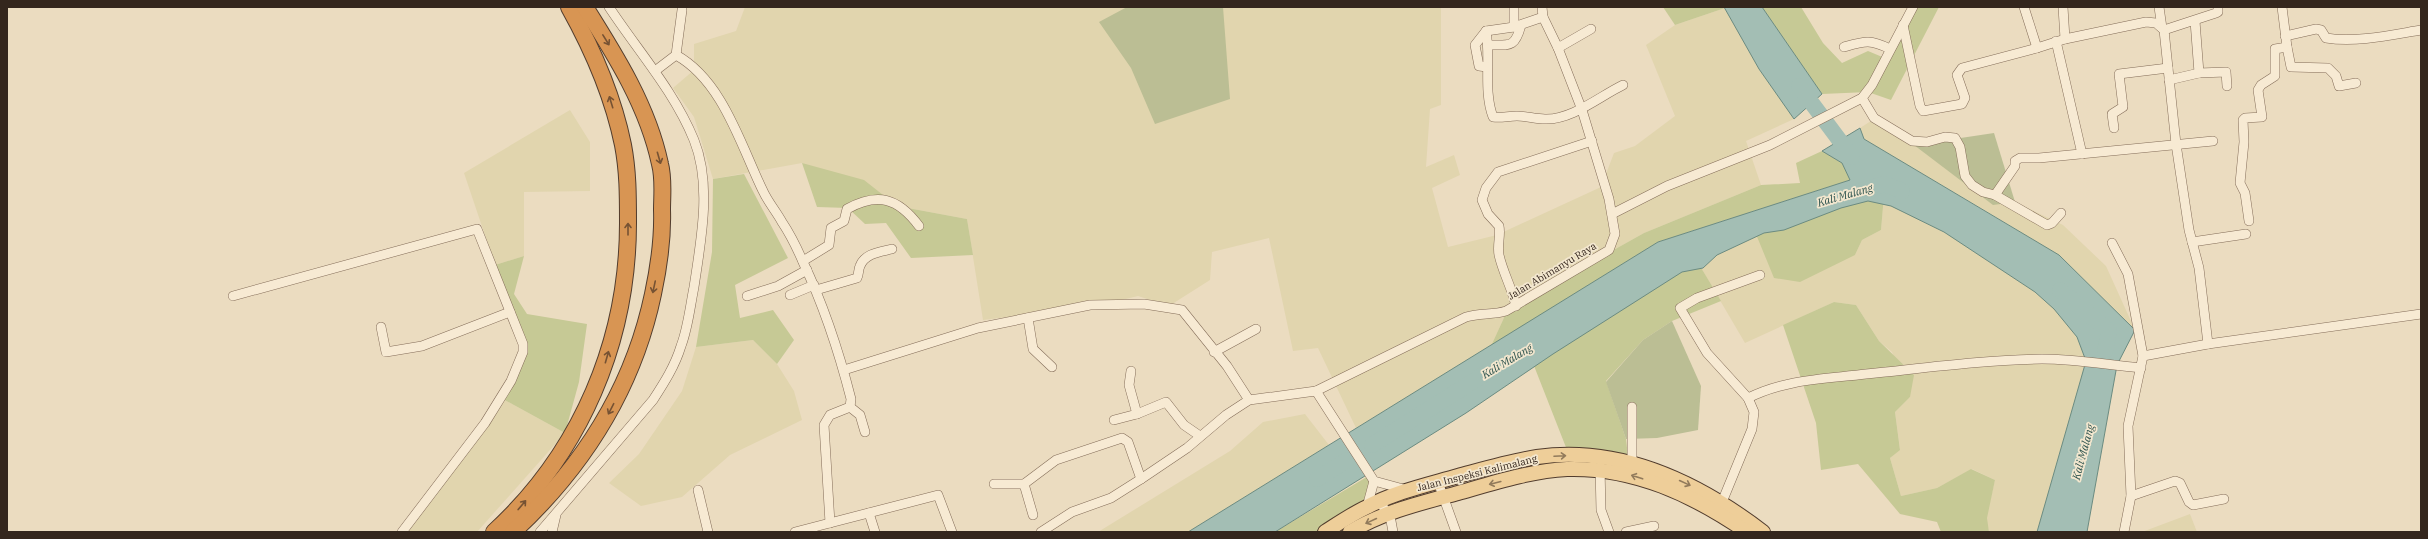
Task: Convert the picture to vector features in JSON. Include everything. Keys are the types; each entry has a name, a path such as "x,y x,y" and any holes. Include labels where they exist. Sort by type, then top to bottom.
{"highway":[{"path":"494,532 517,510 545,477 580,422 604,368 618,319 625,285 628,247 628,184 623,144 604,79 590,46 569,7"},
{"path":"513,532 567,474 604,422 629,374 646,326 661,252 661,166 650,129 611,48 585,7"}],"main road":[{"name":"Jalan Inspeksi Kalimalang","path":"1325,532 1374,504 1409,490 1518,462 1565,455 1601,464 1720,507"},
{"path":"1518,462 1521,477"},
{"name":"Jalan Inspeksi Kalimalang","path":"1350,532 1387,514 1443,497 1521,477 1601,464 1632,463 1687,484 1754,530"}],"street":[{"path":"540,532 653,400 668,376 681,346 690,310 701,240 702,182 700,161 694,141 683,115 655,71 609,7"},
{"path":"1489,45 1510,46 1516,41 1517,26 1514,7"},
{"name":"Jalan Abimanyu Raya","path":"1249,400 1316,391 1360,371 1466,317 1477,314 1498,314 1516,306 1609,250 1615,234 1612,214 1592,141 1582,110 1558,48 1543,17 1542,7"},
{"path":"1612,214 1667,186 1770,145 1859,100 1890,49 1912,7"},
{"path":"2024,7 2037,48"},
{"path":"2063,7 2060,40 2082,154"},
{"path":"2159,7 2168,68 2176,144 2192,242 2199,268 2208,344"},
{"path":"2163,29 2194,21 2218,12 2218,7"},
{"path":"2282,7 2285,36 2292,67 2328,68 2336,76 2339,86 2356,83"},
{"path":"655,71 676,55 682,10"},
{"path":"1487,67 1478,66 1475,44 1486,31 1517,26 1543,17"},
{"path":"2194,21 2199,73"},
{"path":"1903,25 1920,106 1923,111 1962,104 1965,98 1957,75 1962,68 2037,48 2060,40 2146,22 2156,23 2163,29"},
{"path":"1558,48 1591,29"},
{"path":"2285,36 2316,29 2321,30 2326,38 2366,38 2421,30"},
{"path":"1486,31 1489,45 1487,67 1493,117 1502,118 1516,116 1546,120 1582,110 1605,94 1623,85"},
{"path":"1844,47 1865,41 1876,42 1890,49"},
{"path":"2249,221 2245,193 2240,183 2244,142 2243,120 2245,118 2262,117 2258,90 2261,85 2275,76 2275,49 2287,47"},
{"path":"676,55 686,61 719,98 728,112 733,128 765,197 782,222 805,266 815,287 844,370 851,399 850,407"},
{"path":"2114,128 2112,114 2123,106 2119,74 2168,68"},
{"path":"2169,80 2199,73 2226,72 2227,86"},
{"path":"1859,100 1874,118 1912,141 1927,142 1946,137 1955,138 1960,147 1968,180 1979,190 1995,195 2047,225 2052,223 2061,213"},
{"path":"1516,306 1499,253 1499,226 1488,214 1482,200 1486,188 1498,172 1592,141"},
{"path":"1995,195 2015,166 2015,161 2020,158 2082,154 2213,141"},
{"path":"747,296 778,286 805,266 828,246 831,228 844,221 847,209 858,203 874,198 884,199 898,204 919,226"},
{"path":"233,296 477,229 523,344 524,352 511,381 485,423 402,532"},
{"path":"2192,242 2246,234"},
{"path":"2112,243 2128,274 2143,356 2139,367 2127,436 2131,496 2124,532"},
{"path":"790,295 815,287 857,278 860,266 865,258 875,253 892,249"},
{"path":"1720,507 1754,422 1754,412 1748,398 1707,353 1680,308 1697,298 1760,275"},
{"path":"844,370 946,336 1090,304 1144,304 1182,310 1193,321 1214,352 1227,366 1249,400 1226,415 1187,448 1141,479 1111,498 1072,512 1041,532"},
{"path":"381,327 386,352 422,346 510,312"},
{"path":"2143,356 2208,344 2421,314"},
{"path":"1028,318 1033,349 1052,367"},
{"path":"1214,352 1256,329"},
{"path":"1748,398 1774,387 1809,380 1962,364 2035,359 2075,360 2139,367"},
{"path":"1131,371 1129,385 1137,414"},
{"path":"1316,391 1371,477 1374,504 1387,514 1393,532"},
{"path":"1114,420 1137,414 1166,402 1184,425 1200,436"},
{"path":"850,407 860,416 865,432"},
{"path":"830,523 824,425 830,414 850,407"},
{"path":"1632,407 1632,463"},
{"path":"994,484 1024,484 1056,460 1122,438 1128,442 1141,479"},
{"path":"1601,464 1601,510 1609,532"},
{"path":"1371,477 1409,490"},
{"path":"2131,496 2175,481 2180,484 2193,504 2224,499"},
{"path":"1438,482 1456,532"},
{"path":"1024,484 1033,514"},
{"path":"698,490 708,532"},
{"path":"795,532 938,495 952,532"},
{"path":"869,513 874,532"},
{"path":"552,532 556,514"},
{"path":"1626,532 1654,526"}],"shaded area":[{"path":"745,7 1441,7 1441,105 1430,109 1426,167 1454,155 1460,175 1432,188 1448,247 1497,235 1601,187 1614,153 1635,146 1675,116 1646,45 1675,25 1725,8 1759,69 1794,119 1746,141 1761,185 1644,233 1508,309 1491,346 1356,428 1318,348 1293,351 1269,238 1212,252 1210,280 1169,306 1138,296 1093,307 983,320 967,219 897,206 802,163 713,179 694,117 673,88 694,70 694,44 736,31"},
{"path":"570,110 590,142 590,191 524,192 524,256 495,265 464,173"},
{"path":"1874,119 2015,202 2063,225 2106,266 2135,330 2104,301 2011,226 1864,139 1860,128"},
{"path":"1885,184 2060,290 2109,331 2059,532 1989,532 1986,518 1995,480 1972,469 1937,488 1901,496 1890,458 1900,449 1895,412 1910,397 1892,352 1879,341 1856,305 1834,302 1745,343 1694,256 1751,222 1855,255 1862,240 1881,230"},
{"path":"753,340 777,364 794,391 802,420 730,455 682,497 641,506 609,483 639,454 682,391 696,347"},
{"path":"501,398 565,433 477,532 402,532"},
{"path":"1305,414 1329,445 1188,532 1098,532 1230,451 1263,422"},
{"path":"2190,514 2197,532 2142,532"}],"green space":[{"path":"1127,7 1223,7 1230,99 1155,124 1131,68 1099,22"},
{"path":"1663,7 1724,7 1725,8 1675,25"},
{"path":"1762,7 1801,7 1823,43 1842,63 1868,51 1887,59 1917,7 1939,7 1891,100 1868,92 1822,94"},
{"path":"1994,133 2015,202 1993,205 1914,145"},
{"path":"1822,151 1842,163 1850,180 1658,242 1491,346 1508,309 1644,233 1761,185 1800,183 1796,163"},
{"path":"802,163 864,180 897,206 967,219 973,255 911,258 886,223 865,224 848,208 817,207"},
{"path":"744,174 788,258 735,285 740,318 773,310 794,340 777,364 753,340 696,347 712,252 713,179"},
{"path":"1885,184 1881,230 1862,240 1855,255 1800,282 1774,278 1751,222"},
{"path":"524,256 514,294 527,314 587,324 579,382 565,433 501,398 523,352 495,265"},
{"path":"1694,256 1721,301 1672,321 1643,340 1606,381 1626,439 1629,465 1569,455 1527,348"},
{"path":"1834,302 1856,305 1879,341 1914,375 1910,397 1895,412 1900,450 1890,458 1901,496 1937,488 1971,469 1995,480 1987,518 1989,532 1941,532 1937,522 1900,514 1858,464 1821,470 1816,423 1783,325"},
{"path":"1672,321 1701,386 1698,430 1657,438 1626,439 1606,382 1643,340"},
{"path":"1370,475 1370,497 1325,532 1275,532"}],"water":[{"path":"1724,7 1762,7 1822,94 1794,119 1759,69"},
{"path":"1860,128 1864,139 2059,255 2135,330 2117,365 2087,532 2037,532 2086,361 2077,337 2054,309 2035,292 1944,232 1891,206 1868,201 1841,208 1784,230 1764,233 1717,255 1703,268 1682,272 1553,354 1466,413 1275,532 1188,532 1658,242 1850,180 1842,163 1822,151"}],"waterway":[{"path":"1799,86 1852,157"},
{"name":"Kali Malang","path":"1839,197 1885,184 1902,191"},
{"name":"Kali Malang","path":"2060,290 2109,331 2105,351"},
{"name":"Kali Malang","path":"1372,445 1515,355"},
{"name":"Kali Malang","path":"1317,479 1347,460"}]}
